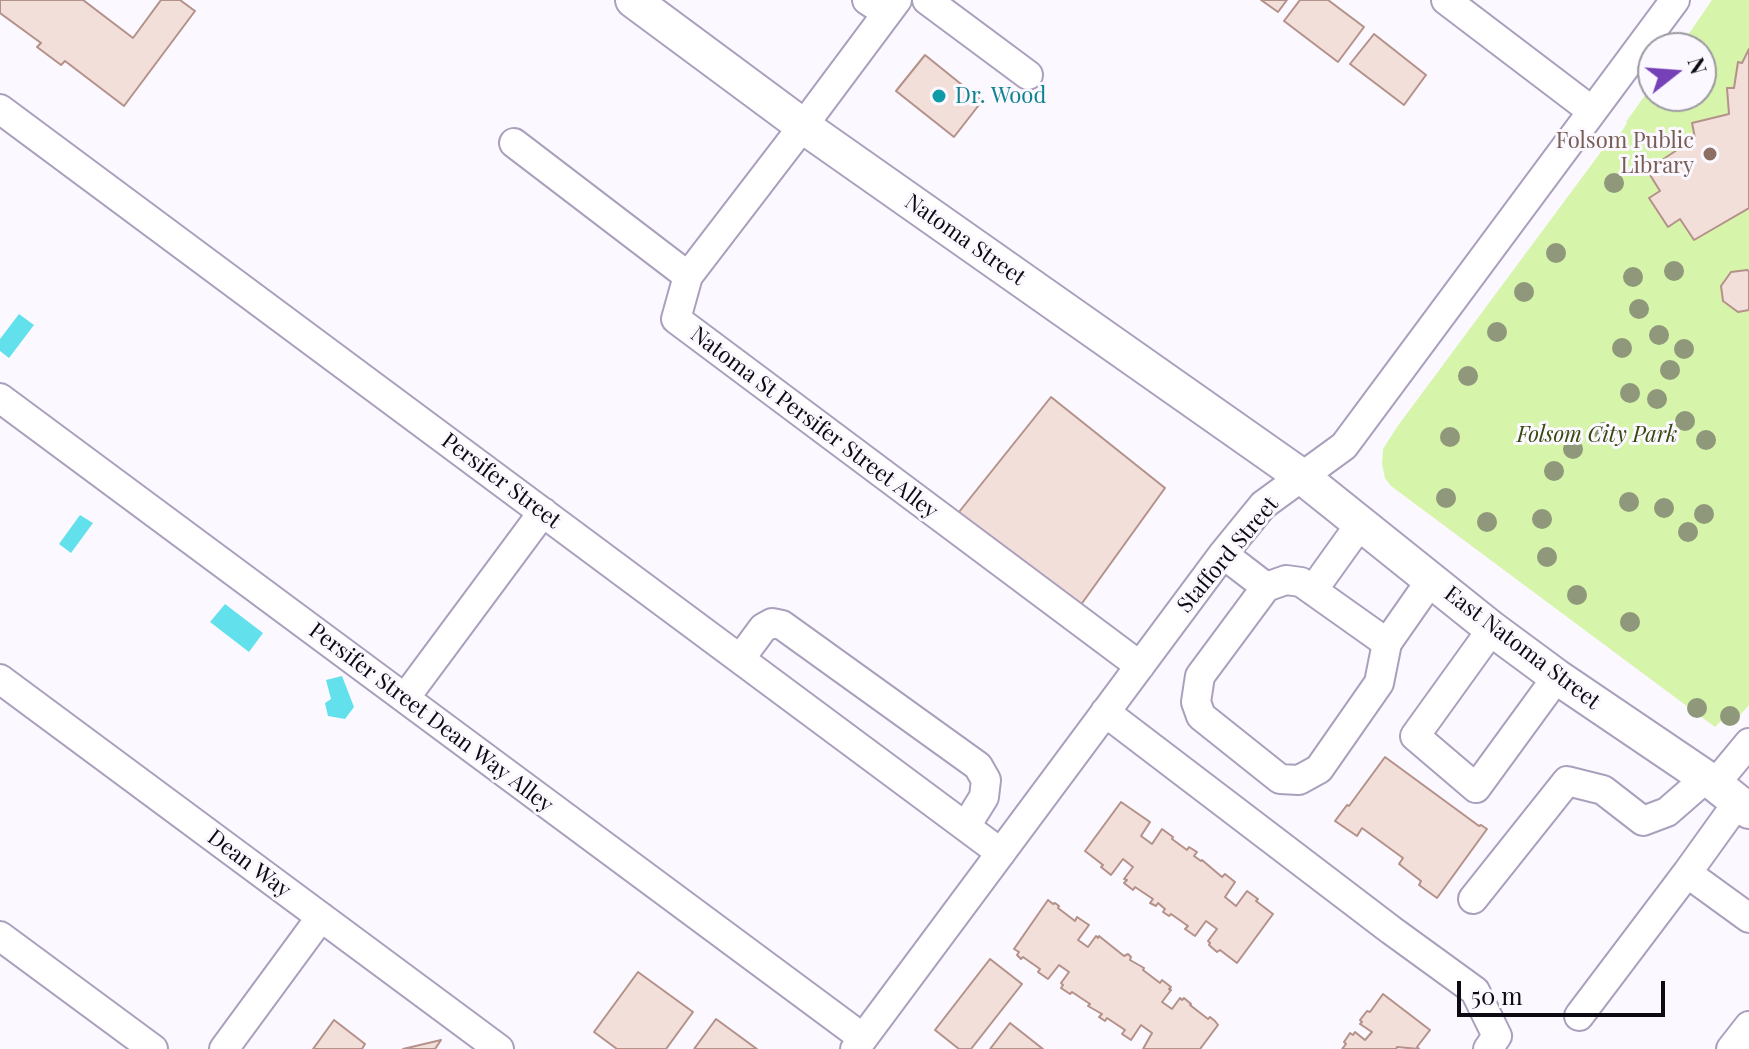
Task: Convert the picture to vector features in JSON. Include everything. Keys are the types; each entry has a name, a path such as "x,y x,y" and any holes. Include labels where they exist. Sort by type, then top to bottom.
{"main road":[{"name":"Natoma Street","path":"633,0 803,126 1301,476"},
{"name":"East Natoma Street","path":"1301,476 1492,629 1727,794"}],"street":[{"path":"927,0 1028,75"},
{"path":"1446,0 1592,111"},
{"name":"Stafford Street","path":"861,1045 1223,554 1263,505 1344,446 1675,0"},
{"name":"Natoma St Persifer Street Alley","path":"884,4 803,126 688,276 676,319 1140,666"},
{"name":"Persifer Street","path":"0,109 1001,853"},
{"path":"514,143 688,276"},
{"name":"Persifer Street Dean Way Alley","path":"0,398 405,698 861,1045"},
{"path":"405,698 543,512"},
{"path":"1313,590 1361,523"},
{"path":"1223,554 1266,587"},
{"path":"1387,643 1301,582 1286,580 1266,587 1200,676 1196,702 1201,716 1280,779 1299,780 1319,769 1379,683 1387,643 1431,580"},
{"path":"740,659 763,628 772,623 782,625 978,766 986,780 984,797 966,826"},
{"path":"1492,629 1415,736 1476,788 1557,677"},
{"name":"Dean Way","path":"0,679 496,1048"},
{"path":"1105,712 1475,991 1497,1036 1488,1049"},
{"path":"1579,1016 1687,873 1749,743"},
{"path":"1473,899 1567,781 1603,790 1643,821 1727,794"},
{"path":"1687,873 1749,918"},
{"path":"224,1049 321,917"},
{"path":"0,936 153,1049"},
{"path":"1731,1049 1749,1026"}],"green space":[{"name":"Folsom City Park","path":"1712,0 1749,0 1749,705 1732,724 1724,718 1715,727 1391,486 1385,478 1382,464 1383,449 1397,427 1612,137 1617,139 1637,107 1637,112 1717,112 1717,32 1690,32"}],"water":[{"path":"19,314 34,325 9,358 0,351 0,339"},
{"path":"80,515 93,523 71,553 59,544"},
{"path":"225,604 263,633 249,652 210,622"},
{"path":"342,676 354,707 345,719 328,716 325,703 331,699 326,680"}],"building":[{"path":"0,0 83,0 133,38 161,0 180,0 195,11 124,106 65,61 61,65 37,47 41,43 0,13"},
{"path":"1261,0 1287,0 1278,12"},
{"path":"1300,0 1328,0 1364,27 1338,62 1284,21"},
{"path":"1374,34 1426,75 1404,105 1350,64"},
{"name":"Folsom Public Library","path":"1749,49 1749,208 1694,240 1680,219 1668,227 1649,198 1660,191 1647,170 1695,138 1692,123 1729,114 1727,88 1734,88 1738,62 1742,63"},
{"name":"Dr. Wood","path":"925,55 982,101 954,137 896,91"},
{"path":"1747,270 1749,310 1738,312 1723,301 1721,286 1731,272"},
{"path":"1051,397 1165,488 1080,606 955,517"},
{"path":"1385,757 1487,829 1437,898 1399,864 1403,858 1362,828 1357,836 1335,821"},
{"path":"1121,802 1150,822 1141,836 1152,844 1162,829 1187,850 1189,847 1197,852 1194,856 1222,877 1225,874 1235,882 1225,897 1236,906 1247,891 1273,914 1237,963 1209,945 1208,941 1217,929 1206,921 1195,936 1185,929 1188,926 1163,912 1165,909 1158,903 1156,906 1150,903 1153,899 1124,883 1133,867 1123,859 1111,875 1085,851"},
{"path":"1048,900 1075,921 1077,917 1089,925 1078,940 1088,947 1099,936 1124,956 1128,954 1130,960 1160,983 1162,980 1171,987 1162,1002 1172,1009 1180,998 1184,998 1208,1019 1210,1017 1215,1021 1218,1025 1200,1049 1143,1049 1152,1033 1141,1025 1131,1040 1122,1034 1125,1030 1107,1018 1105,1021 1099,1017 1102,1014 1088,1006 1090,1004 1061,988 1069,972 1059,965 1048,979 1038,972 1040,969 1023,957 1021,959 1014,949"},
{"path":"990,959 1022,984 971,1049 959,1049 935,1030"},
{"path":"638,972 693,1012 666,1049 617,1049 594,1032"},
{"path":"1383,994 1430,1030 1417,1047 1419,1049 1342,1049 1350,1033 1353,1035 1355,1032 1365,1040 1372,1032 1360,1024 1360,1020"},
{"path":"716,1019 757,1049 694,1049"},
{"path":"334,1020 365,1044 362,1049 313,1049"},
{"path":"1010,1023 1043,1049 990,1049"},
{"path":"441,1040 435,1049 403,1049"}],"place":[{"name":"Dr. Wood","path":"939,96"},
{"name":"Folsom Public Library","path":"1710,154"}]}
